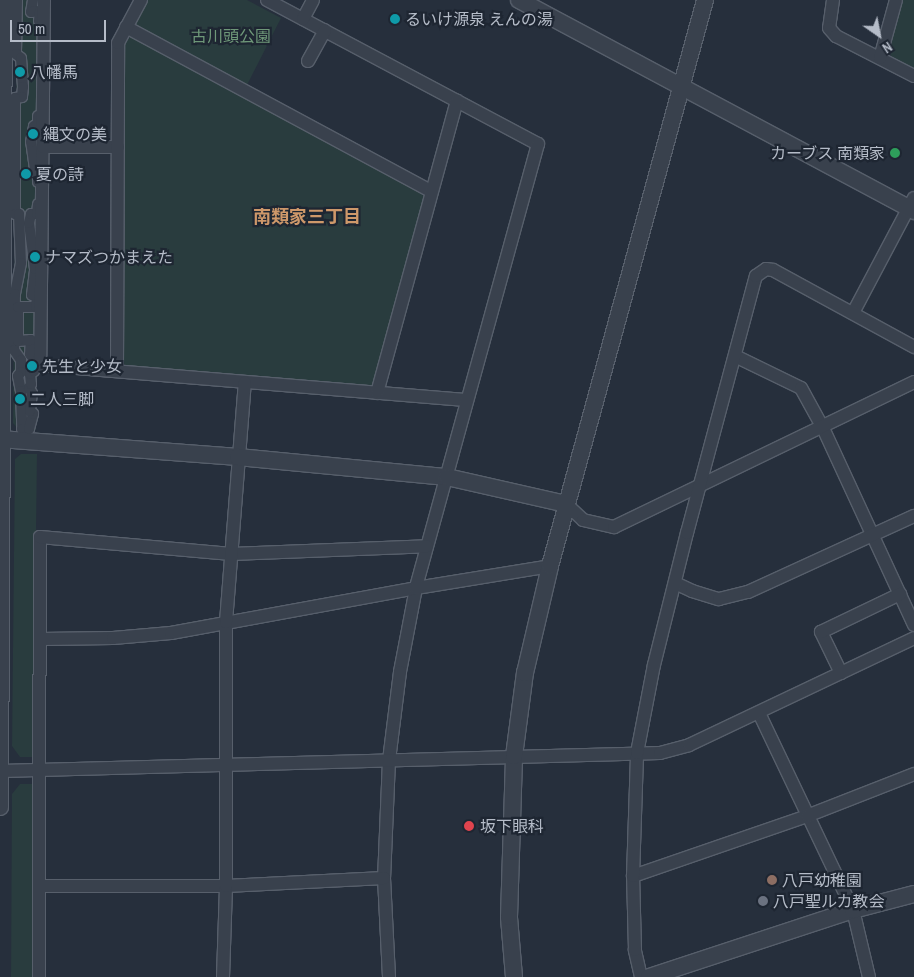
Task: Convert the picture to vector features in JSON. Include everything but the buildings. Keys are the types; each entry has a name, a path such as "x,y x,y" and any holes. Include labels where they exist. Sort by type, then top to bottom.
{"street":[{"path":"6,1 16,54 21,58 23,86 22,97 16,98 15,214 19,214 21,263 15,294 14,350 21,360 21,372 18,376 21,391 22,429 29,430 32,414 30,411 32,393 29,388 31,384 30,374 34,371 34,359 30,354 31,340 18,341 18,307 36,307 37,295 32,295 35,269 29,223 32,214 38,214 38,171 35,169 31,142 34,126 38,127 40,11 31,12 33,0"},
{"path":"44,0 40,365 466,400"},
{"path":"117,370 118,43 141,0"},
{"path":"267,0 538,144 466,400 416,588 400,672 389,760 384,878 389,977"},
{"path":"303,18 312,0"},
{"path":"519,0 681,88 912,206 853,313"},
{"path":"514,977 509,917 514,756 525,673 566,504 705,0"},
{"path":"833,0 829,28 836,36 914,76"},
{"path":"880,58 896,0"},
{"path":"0,808 2,175 6,1"},
{"path":"126,27 431,191"},
{"path":"308,60 325,30"},
{"path":"376,393 457,102"},
{"path":"42,147 118,148"},
{"path":"641,977 635,950 633,876 637,753 654,665 699,486 756,276 766,269 772,270 914,347"},
{"path":"735,356 801,388 823,428 914,625"},
{"path":"1,439 238,457 447,477 566,504 583,520 614,527 823,428 914,382"},
{"path":"223,977 226,886 226,622 245,383"},
{"path":"675,583 692,592 719,599 748,592 914,516"},
{"path":"39,977 40,536 231,554 427,546"},
{"path":"41,639 113,638 171,633 416,588 550,566"},
{"path":"841,673 821,632 900,594"},
{"path":"1,771 660,752 689,745 914,638"},
{"path":"759,712 852,910 869,977"},
{"path":"633,876 807,816 914,774"},
{"path":"40,886 226,886 384,878"},
{"path":"649,977 852,910 914,894"}],"green space":[{"path":"17,0 40,0 36,430 18,429 13,423"},
{"name":"古川頭公園","path":"147,0 247,0 281,18 247,85 137,28 135,21"},
{"path":"902,0 914,0 914,68 891,56 889,48"},
{"path":"131,37 421,192 424,198 373,385 369,388 126,367 123,362 125,41"},
{"path":"21,454 37,454 33,757 20,757 12,746 15,459"},
{"path":"20,784 34,784 33,977 11,977 12,794"}],"place":[{"name":"るいけ源泉 えんの湯","path":"395,19"},
{"name":"八幡馬","path":"20,72"},
{"name":"縄文の美","path":"33,134"},
{"name":"カーブス 南類家","path":"895,153"},
{"name":"夏の詩","path":"26,174"},
{"name":"ナマズつかまえた","path":"35,257"},
{"name":"先生と少女","path":"32,366"},
{"name":"二人三脚","path":"20,399"},
{"name":"坂下眼科","path":"469,826"},
{"name":"八戸幼稚園","path":"772,880"},
{"name":"八戸聖ルカ教会","path":"763,901"}],"district":[{"name":"南類家三丁目","path":"307,217"}]}
